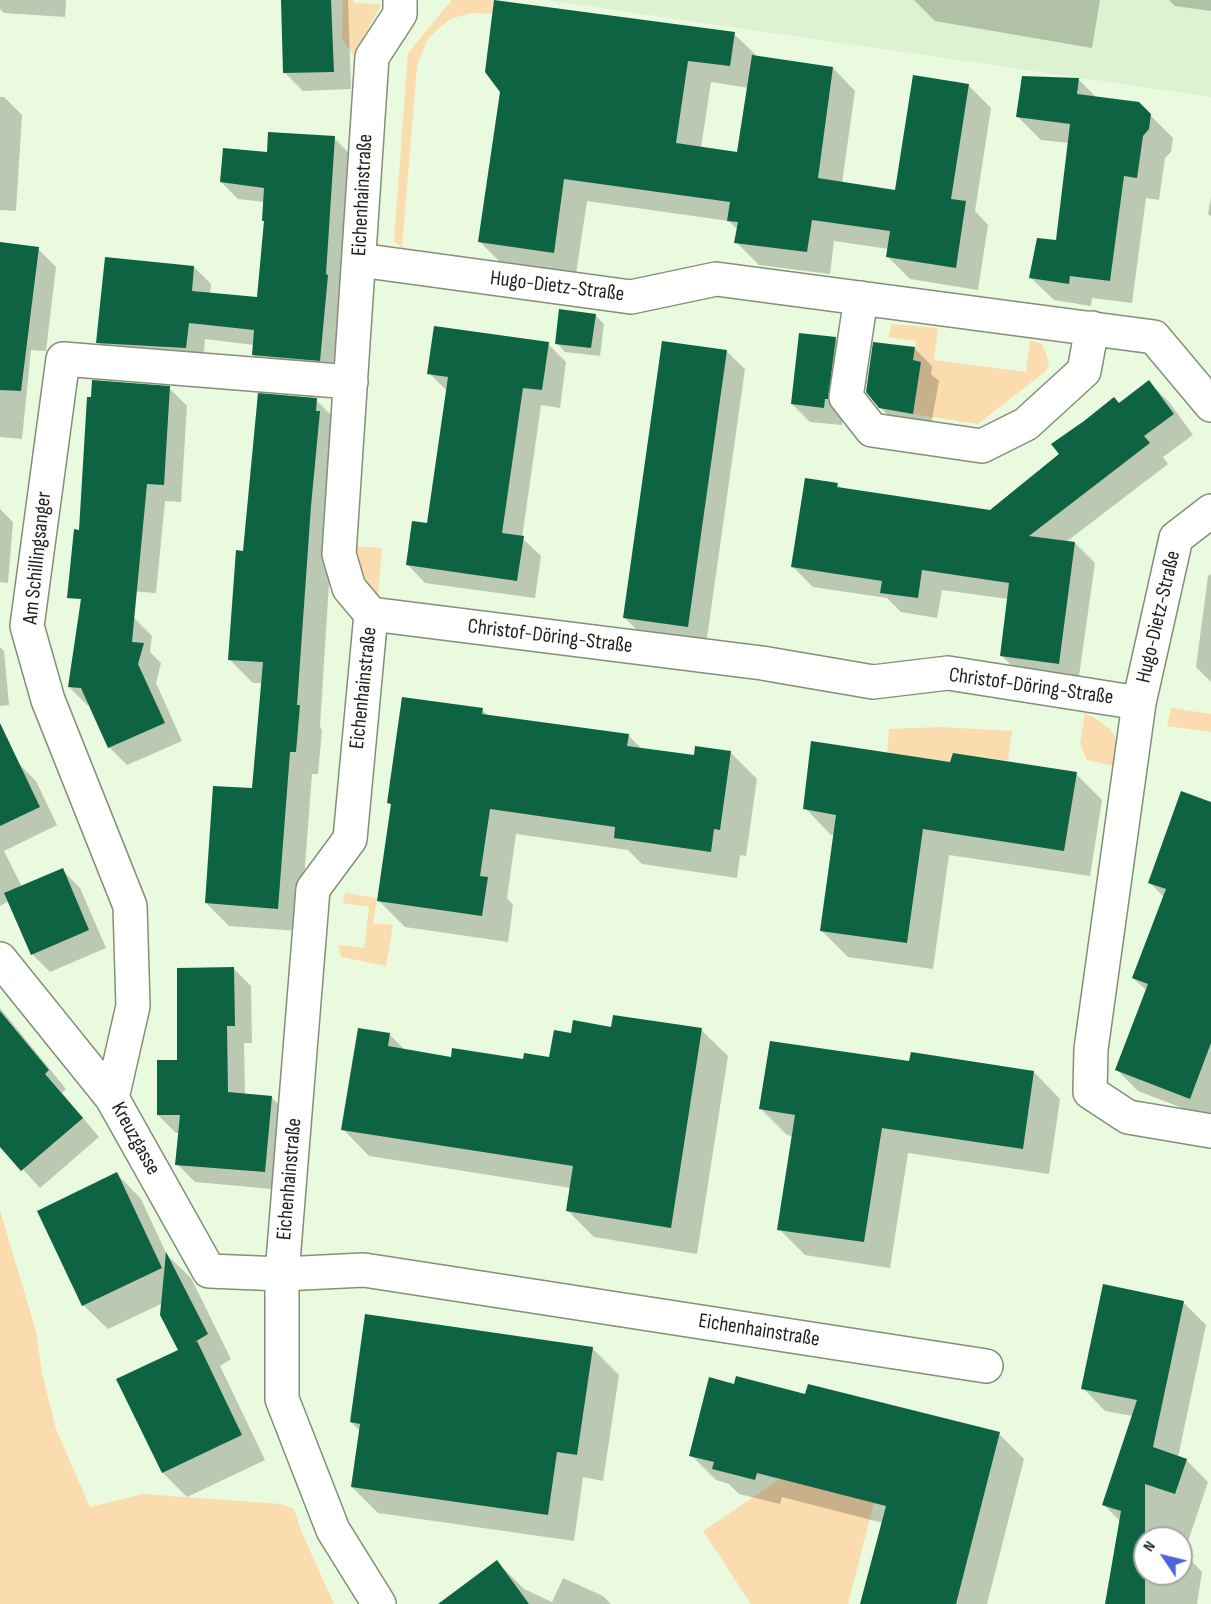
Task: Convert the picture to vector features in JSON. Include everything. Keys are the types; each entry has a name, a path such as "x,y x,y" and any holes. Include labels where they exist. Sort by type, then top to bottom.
{"street":[{"name":"Eichenhainstraße","path":"379,1604 333,1530 282,1399 282,1274 313,889 350,839 371,614 349,588 339,554 372,57 400,14 400,0"},
{"name":"Hugo-Dietz-Straße","path":"359,260 631,297 716,279 1154,337 1211,405"},
{"path":"861,298 846,397 872,430 982,447 1026,424 1084,371 1092,328"},
{"name":"Am Schillingsanger","path":"112,1098 134,1006 130,906 48,700 27,626 63,359 351,382"},
{"name":"Hugo-Dietz-Straße","path":"1139,703 1176,538 1211,511"},
{"name":"Christof-Döring-Straße","path":"371,614 762,663 873,682 948,673 1139,703 1091,1049 1090,1092 1128,1117 1211,1131"},
{"name":"Kreuzgasse","path":"0,959 112,1098 209,1271 282,1274"},
{"name":"Eichenhainstraße","path":"282,1274 364,1270 986,1366"}],"shaded area":[{"path":"343,0 353,0 354,3 381,4 354,56 342,39"},
{"path":"452,0 494,0 492,14 471,13 450,19 428,38 417,66 402,248 394,241 408,53"},
{"path":"546,0 1211,0 1211,97 1123,84"},
{"path":"892,324 938,328 934,360 1026,372 1030,340 1042,344 1049,362 1046,371 978,424 913,414 921,362 913,360 916,341 888,337"},
{"path":"355,546 382,548 378,597 360,581"},
{"path":"1171,708 1211,714 1211,732 1167,726"},
{"path":"1085,713 1113,733 1117,747 1115,766 1087,760 1080,744"},
{"path":"941,727 1012,731 1008,761 954,753 950,762 887,753 889,729"},
{"path":"345,893 377,898 373,923 393,925 386,966 341,957 338,945 364,948 369,907 343,903"},
{"path":"0,1210 36,1332 42,1373 56,1429 90,1507 143,1494 281,1504 294,1509 302,1533 334,1604 0,1604"},
{"path":"780,1479 879,1483 848,1604 751,1604 703,1531"}],"building":[{"path":"281,0 331,0 334,72 283,73"},
{"path":"494,0 735,32 730,66 688,61 676,143 737,152 752,55 833,67 818,178 895,190 913,75 969,84 951,199 966,201 956,268 886,257 890,231 812,220 807,252 734,243 738,222 727,221 730,202 564,179 554,253 478,242 500,92 485,72"},
{"path":"1022,76 1079,78 1077,94 1139,102 1151,114 1149,129 1143,136 1137,178 1124,176 1110,281 1070,276 1069,284 1029,278 1037,238 1056,240 1070,124 1016,117"},
{"path":"268,132 335,136 326,274 328,275 320,361 252,355 254,330 189,323 186,348 96,343 105,257 194,266 192,291 257,297 264,221 262,221 264,188 220,182 223,148 267,152"},
{"path":"0,242 39,247 21,391 0,390"},
{"path":"559,309 596,314 591,348 555,344"},
{"path":"434,326 549,342 542,390 523,388 502,533 524,536 517,581 406,565 412,521 427,523 448,377 427,374"},
{"path":"799,333 836,337 828,399 825,399 824,408 791,404"},
{"path":"662,341 727,350 688,627 623,618"},
{"path":"873,342 915,347 913,360 921,362 913,414 879,408 866,392"},
{"path":"92,380 170,386 164,485 147,484 132,642 144,643 138,664 165,723 108,748 81,688 68,687 81,599 67,598 74,529 79,530 87,397 91,397"},
{"path":"1149,380 1174,414 1144,436 1150,443 1029,536 1075,542 1059,664 1000,656 1009,583 922,570 918,598 880,593 882,581 791,567 805,478 838,483 837,487 990,510 1059,454 1051,444 1114,397 1119,403"},
{"path":"258,393 317,398 316,411 320,411 297,705 300,705 296,752 290,752 278,909 205,903 213,786 252,788 263,662 228,660 236,550 243,551"},
{"path":"402,697 483,708 482,714 629,734 627,746 694,755 695,746 731,751 720,830 714,829 711,852 614,838 615,827 490,809 480,876 488,877 482,916 377,901 391,804 387,803"},
{"path":"0,723 40,807 0,826"},
{"path":"811,741 950,762 953,753 1077,772 1064,851 923,829 907,943 820,931 836,815 803,809"},
{"path":"1181,791 1211,802 1211,1043 1190,1099 1115,1070 1148,984 1132,978 1166,889 1148,883"},
{"path":"63,868 89,930 31,955 4,893"},
{"path":"234,967 235,1026 227,1026 228,1092 272,1096 265,1172 175,1165 180,1115 157,1115 157,1060 177,1060 177,968"},
{"path":"0,1011 49,1070 45,1074 83,1118 21,1171 0,1147"},
{"path":"613,1015 702,1028 671,1228 566,1211 573,1166 341,1130 358,1028 390,1033 388,1046 451,1057 452,1048 523,1059 524,1053 549,1057 554,1030 571,1033 573,1020 611,1027"},
{"path":"770,1041 909,1061 911,1052 1034,1071 1023,1149 882,1128 864,1242 777,1230 795,1115 759,1109"},
{"path":"117,1172 162,1268 82,1306 37,1211"},
{"path":"166,1252 208,1334 193,1343 197,1341 242,1435 162,1473 116,1379 178,1350 160,1315"},
{"path":"1103,1284 1184,1301 1153,1447 1187,1459 1175,1494 1145,1484 1145,1526 1133,1526 1133,1586 1145,1586 1145,1604 1105,1604 1121,1511 1102,1505 1137,1400 1081,1389"},
{"path":"365,1314 593,1347 577,1455 557,1452 548,1515 351,1487 360,1424 350,1422"},
{"path":"736,1376 805,1394 808,1384 1000,1432 956,1604 860,1604 886,1506 757,1473 755,1480 712,1469 714,1462 689,1456 709,1377 734,1384"},
{"path":"497,1560 529,1604 438,1604"}]}
